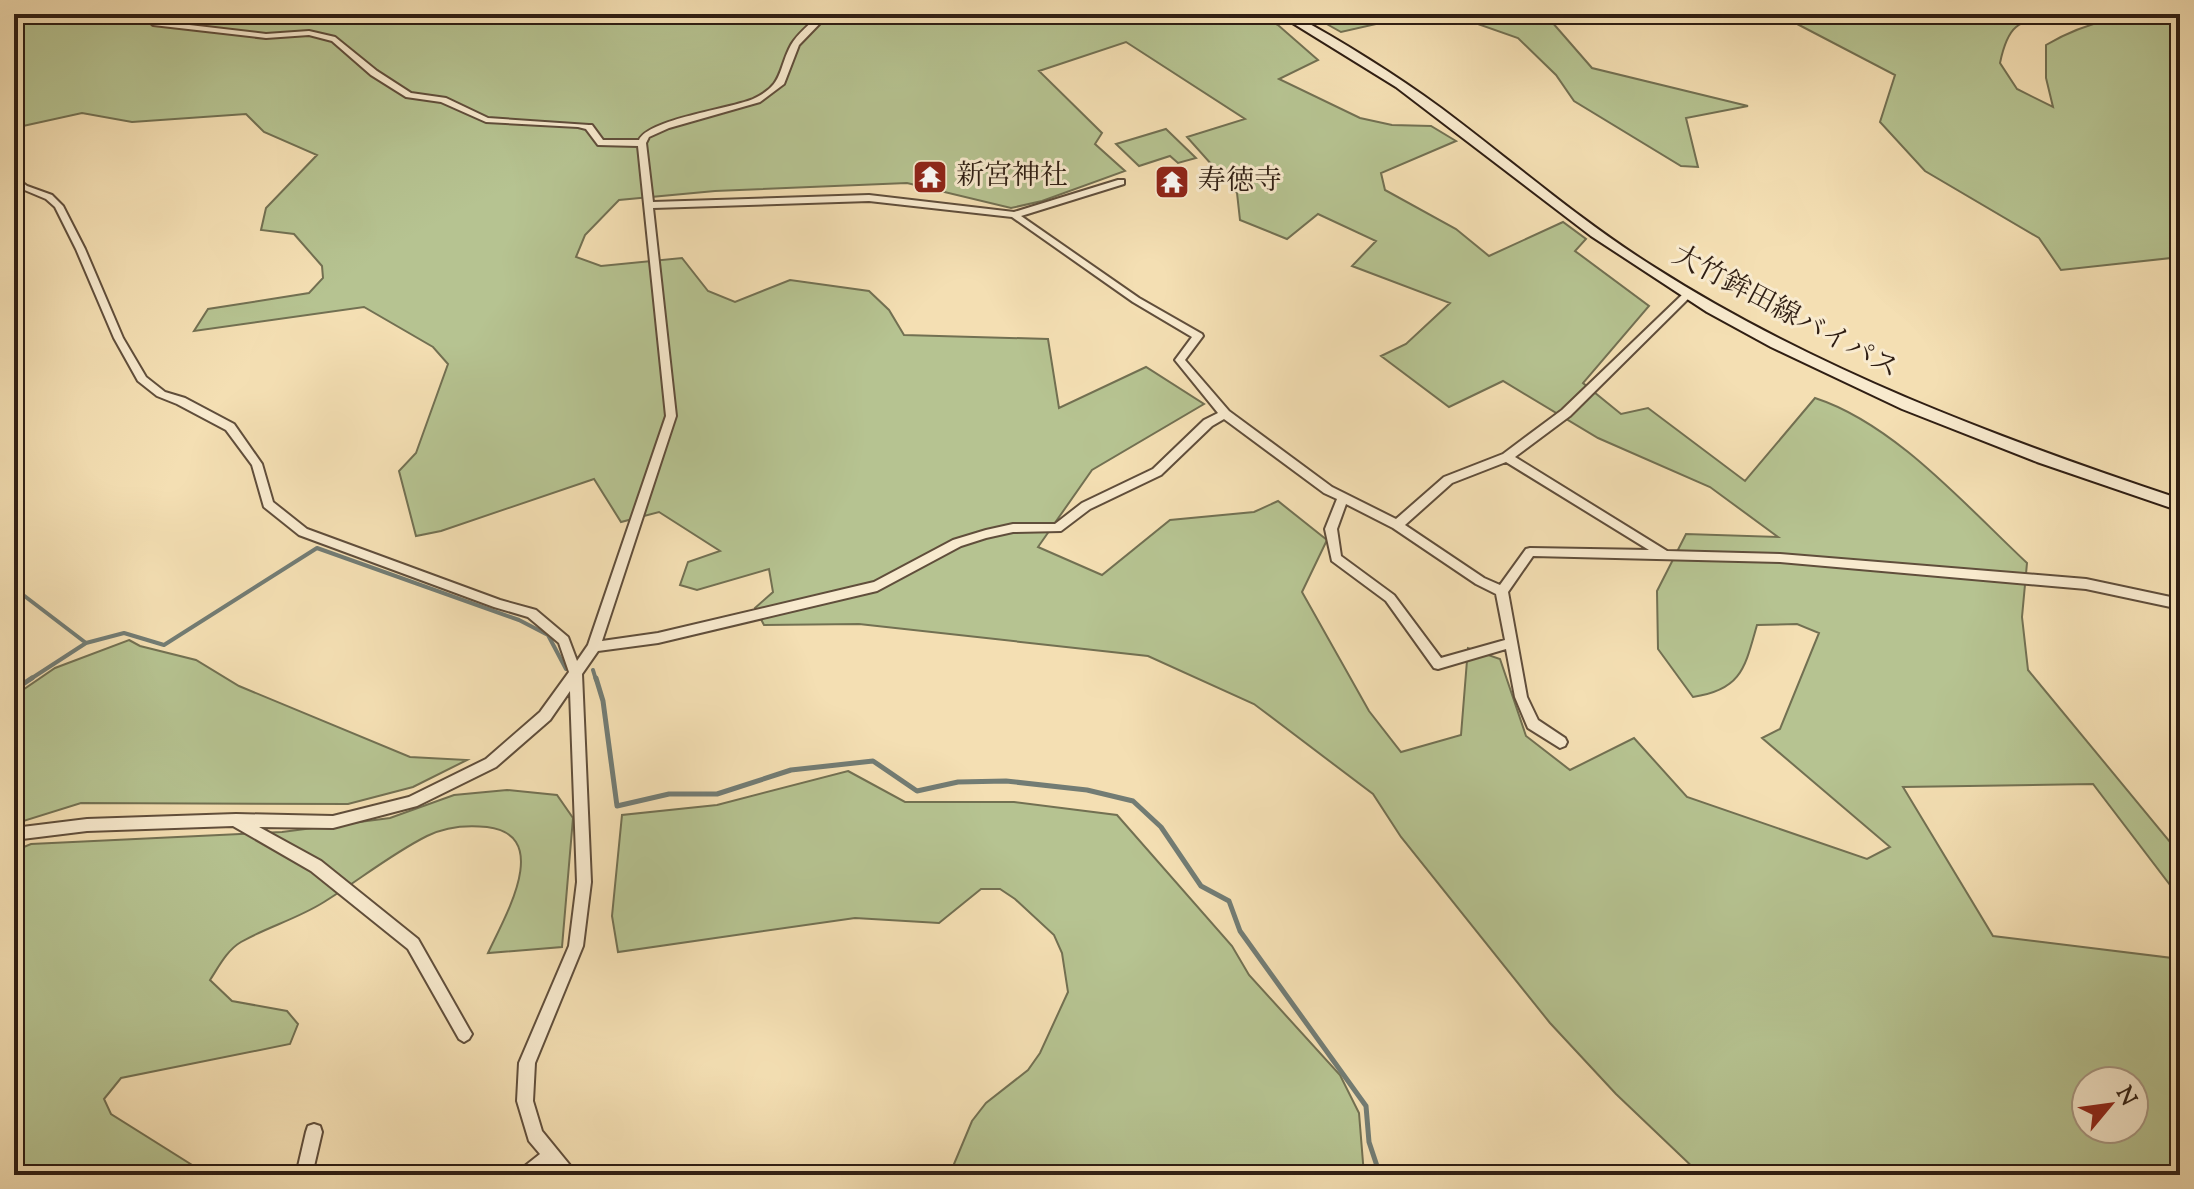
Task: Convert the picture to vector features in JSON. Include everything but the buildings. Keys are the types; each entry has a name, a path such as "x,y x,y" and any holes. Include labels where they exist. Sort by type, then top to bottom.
{"main road":[{"name":"大竹鉾田線バイパス","path":"1284,14 1400,85 1612,244 1687,295 1815,365 1908,407 2036,457 2180,505"}],"street":[{"path":"145,14 153,23 266,36 309,33 335,39 374,73 409,95 443,100 486,120 578,125 589,127 601,143 642,143"},
{"path":"14,834 59,826 236,820 333,822 412,802 491,763 545,716 594,647 671,416 662,302 642,143 645,136 666,126 757,100 781,82 795,44 825,14"},
{"path":"14,179 23,189 51,196 57,202 75,232 142,379 161,394 230,427 257,464 268,504 281,517 322,540 532,613 564,640 576,675 584,882 576,946 527,1063 525,1101 535,1135 567,1175"},
{"path":"648,205 869,198 1014,215 1121,182"},
{"path":"1014,215 1136,300 1198,336 1180,360 1225,414 1343,498 1397,525 1480,581 1502,591"},
{"path":"1397,525 1448,480 1507,457 1566,413 1687,295"},
{"path":"594,647 658,638 877,586 957,543 986,534 1013,528 1057,528 1086,506 1157,472 1208,423 1225,414"},
{"path":"1507,457 1662,553"},
{"path":"1343,498 1331,529 1336,558 1390,598 1438,664 1511,643"},
{"path":"1560,742 1533,724 1521,697 1502,591 1530,552 1780,558 2086,584 2180,604"},
{"path":"236,820 316,866 413,944 464,1034"},
{"path":"304,1175 314,1132"},
{"path":"527,1175 550,1156"}],"green space":[{"path":"14,14 1256,14 1278,25 1318,60 1279,79 1360,118 1392,125 1431,126 1456,141 1381,173 1385,190 1456,229 1489,256 1563,222 1586,239 1575,251 1649,306 1583,383 1621,414 1648,408 1745,481 1815,398 1845,410 1901,447 2027,563 2022,617 2028,670 2180,854 2180,898 2093,784 1903,787 1993,936 2180,959 2180,1175 1701,1175 1616,1094 1550,1023 1401,837 1373,794 1254,704 1148,656 859,624 764,625 755,608 773,592 769,569 697,590 680,585 688,562 720,551 659,512 621,522 594,479 441,531 416,536 399,471 416,453 448,364 433,347 364,307 194,331 208,309 309,293 323,278 322,266 294,234 261,230 266,208 317,155 264,132 246,114 132,122 82,113 14,128","holes":["1126,42 1245,119 1187,137 1237,193 1240,220 1287,239 1318,214 1376,241 1352,266 1450,303 1406,344 1381,356 1449,407 1503,381 1598,438 1710,487 1778,537 1686,534 1657,591 1658,649 1693,697 1709,694 1732,682 1749,653 1757,625 1797,624 1819,633 1780,729 1762,738 1890,847 1867,859 1687,797 1634,738 1570,770 1526,736 1500,659 1468,648 1461,735 1401,752 1369,711 1302,592 1327,540 1278,501 1254,512 1170,520 1102,575 1038,547 1092,470 1204,404 1146,367 1059,408 1048,339 904,335 889,310 869,291 790,280 735,302 708,291 682,258 601,266 576,257 585,235 619,200 715,191 907,183 1011,208 1042,201 1125,171 1095,144 1102,133 1039,71"]},
{"path":"1309,14 1420,14 1341,32"},
{"path":"1420,14 1545,14 1592,68 1748,106 1686,118 1698,167 1681,166 1574,101 1556,75 1518,38 1458,17"},
{"path":"1778,14 2060,14 2018,25 2008,38 2000,63 2017,89 2053,107 2046,78 2046,45 2078,29 2110,20 2180,14 2180,257 2061,270 2039,238 1925,171 1880,122 1895,75"},
{"path":"1166,129 1196,158 1178,163 1170,156 1139,166 1116,144"},
{"path":"129,640 140,646 196,660 239,686 410,757 467,760 413,787 348,804 81,803 14,824 14,696 55,668"},
{"path":"848,771 905,802 1014,802 1117,815 1232,946 1249,975 1340,1075 1359,1113 1364,1175 959,1175 954,1164 972,1121 986,1103 1028,1070 1040,1053 1068,992 1062,953 1054,935 1000,889 981,889 939,923 855,918 618,952 612,916 622,815 717,805"},
{"path":"507,790 557,795 573,818 562,947 488,953 519,880 521,861 518,845 507,833 487,827 457,827 434,833 400,851 314,908 241,942 223,960 210,980 232,1001 287,1011 298,1024 290,1044 121,1078 104,1099 111,1114 208,1175 14,1175 14,851 31,844 282,832 390,818 454,795"}],"waterway":[{"path":"86,643 124,633 164,645 317,548 519,620 548,635 566,669"},
{"path":"14,588 86,643"},
{"path":"29,680 86,643"},
{"path":"593,670 596,680"},
{"path":"596,678 603,701 617,806 669,794 717,794 791,770 873,761 917,791 958,782 1006,781 1087,790 1133,801 1161,827 1201,886 1229,901 1240,931 1366,1106 1369,1142 1380,1175"},
{"path":"14,690 29,680"}],"place":[{"name":"新宮神社","path":"930,177"},
{"name":"寿徳寺","path":"1172,182"}]}
